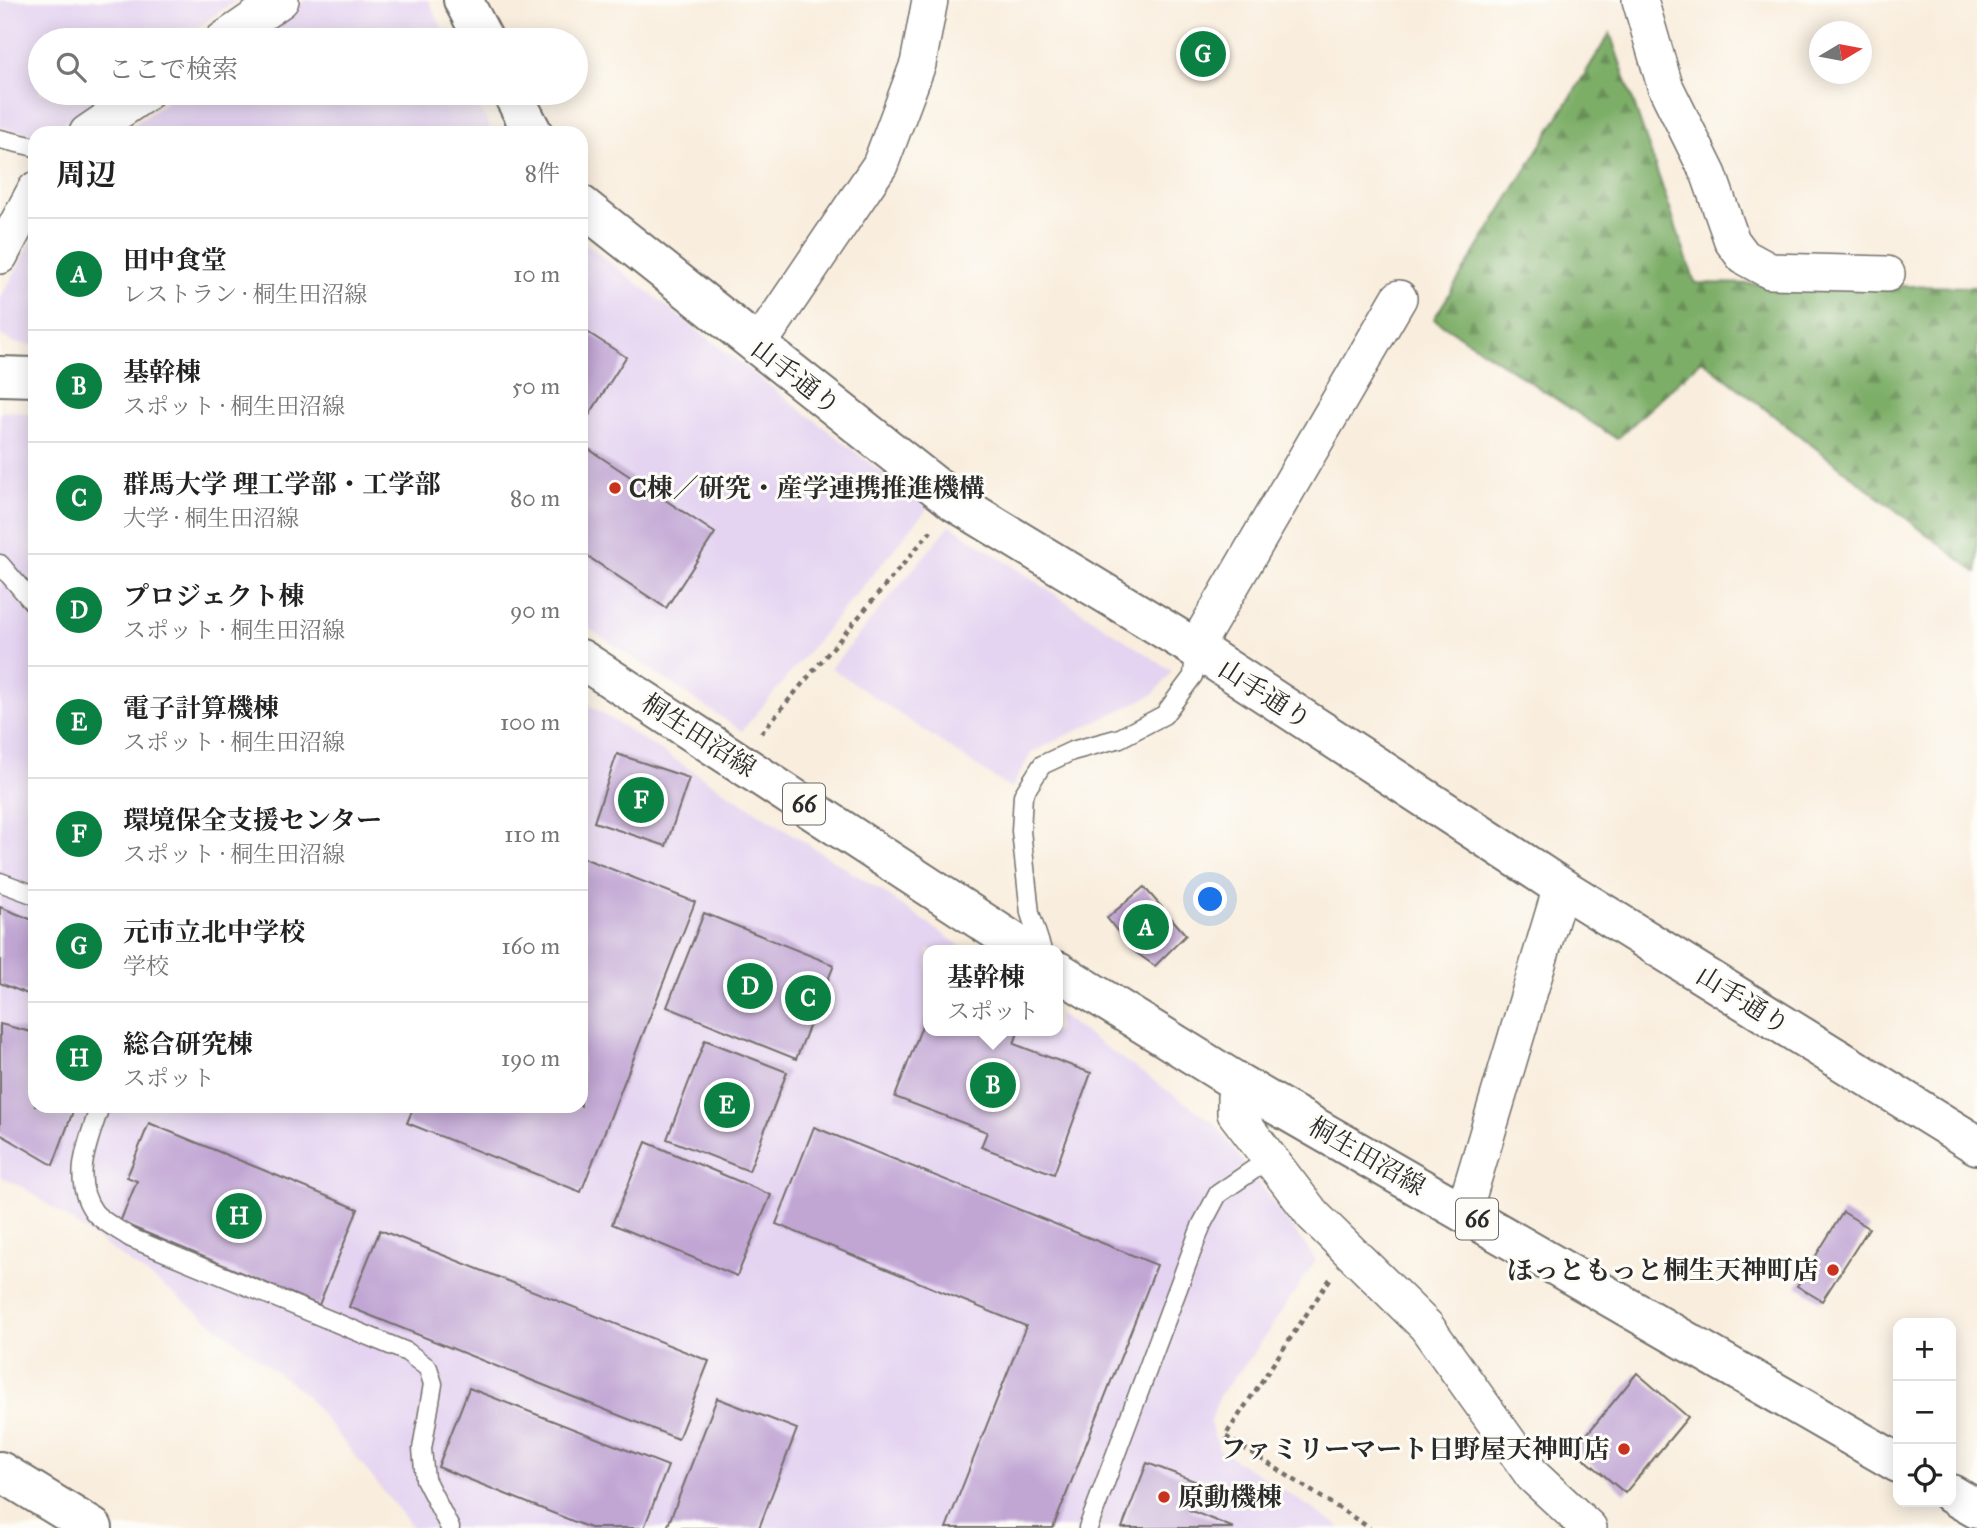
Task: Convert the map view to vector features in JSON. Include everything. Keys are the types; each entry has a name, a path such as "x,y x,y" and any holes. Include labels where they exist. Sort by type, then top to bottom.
{"street":[{"path":"240,28 281,0"},
{"path":"463,0 478,28"},
{"path":"757,347 880,165 918,64 930,0"},
{"path":"1644,4 1665,86 1709,175 1732,241 1744,257 1770,271 1887,274"},
{"path":"97,126 128,105"},
{"path":"518,105 529,126"},
{"path":"0,256 28,203"},
{"name":"山手通り","path":"588,211 956,502 1195,648 1561,887 1977,1145"},
{"path":"1195,648 1399,298"},
{"path":"0,376 28,377"},
{"name":"桐生田沼線","path":"588,664 1018,945"},
{"path":"1464,1211 1561,887"},
{"name":"桐生田沼線","path":"1063,974 1240,1084 1893,1460"},
{"path":"1240,1084 1235,1097 1235,1113 1313,1215 1352,1258 1426,1326 1533,1476 1590,1528"},
{"path":"0,1471 93,1528"},
{"path":"1956,1497 1977,1509"}],"lane":[{"path":"0,139 28,145"},
{"path":"0,564 28,597"},
{"path":"1040,945 1030,913 1021,831 1023,795 1042,765 1072,751 1120,738 1164,715 1193,676 1195,648"},
{"path":"0,882 28,892"},
{"path":"98,1113 84,1155 82,1186 95,1213 131,1238 407,1352 428,1367 433,1384 422,1449 425,1479 450,1528"},
{"path":"1087,1528 1202,1224 1218,1194 1269,1158"}],"path":[{"path":"738,760 956,502"},
{"path":"1352,1258 1328,1281 1226,1436 1370,1528"}],"shaded area":[{"path":"0,0 237,0 197,28 28,28 28,105 89,105 59,126 28,126 28,133 0,127"},
{"path":"306,0 428,0 442,28 267,28"},
{"path":"162,105 478,105 489,126 133,126"},
{"path":"588,245 928,508 742,731 588,628"},
{"path":"28,249 28,345 12,342 0,335 0,299"},
{"path":"0,412 28,414 28,1113 588,1113 588,704 880,890 959,945 923,945 923,1036 1063,1036 1063,1017 1214,1123 1316,1260 1251,1357 1219,1396 1210,1424 1219,1449 1342,1528 413,1528 304,1393 170,1291 26,1189 0,1176"},
{"path":"950,525 1172,671 1154,694 1032,752 1011,789 831,668"}],"green space":[{"path":"1610,33 1695,283 1977,287 1977,573 1702,360 1617,439 1434,319"}],"building":[{"path":"588,333 626,357 588,417"},
{"name":"C棟／研究・産学連携推進機構","path":"588,449 715,533 666,608 588,557"},
{"path":"617,754 689,778 666,846 594,822"},
{"path":"588,860 695,902 581,1192 407,1123 411,1113 588,1113"},
{"path":"1144,887 1186,935 1155,966 1131,949 1107,918"},
{"path":"0,907 28,918 28,994 0,983"},
{"path":"704,913 834,965 796,1059 667,1007"},
{"path":"923,1023 923,1036 1017,1036 1014,1044 1091,1073 1054,1174 981,1147 987,1132 895,1097"},
{"path":"0,1024 28,1031 28,1113 72,1113 53,1165 0,1134"},
{"path":"705,1040 787,1072 749,1171 667,1139"},
{"path":"149,1123 358,1209 319,1305 120,1222 137,1181 127,1177"},
{"path":"814,1127 1157,1265 1053,1528 946,1528 1026,1326 776,1224"},
{"path":"646,1142 771,1195 737,1276 612,1224"},
{"path":"1843,1212 1869,1228 1822,1301 1797,1286"},
{"path":"380,1230 709,1361 678,1439 349,1307"},
{"path":"1637,1373 1688,1417 1625,1493 1574,1450"},
{"path":"469,1388 668,1466 644,1528 590,1528 438,1467"},
{"path":"717,1398 797,1429 759,1528 667,1528"},
{"name":"原動機棟","path":"1147,1463 1200,1483 1189,1510 1234,1528 1122,1528"}],"place":[{"name":"元市立北中学校","path":"1203,54"},
{"name":"C棟／研究・産学連携推進機構","path":"615,488"},
{"name":"環境保全支援センター","path":"641,800"},
{"name":"田中食堂","path":"1146,927"},
{"name":"プロジェクト棟","path":"750,986"},
{"name":"群馬大学 理工学部・工学部","path":"808,998"},
{"name":"基幹棟","path":"993,1085"},
{"name":"電子計算機棟","path":"727,1105"},
{"name":"総合研究棟","path":"239,1216"},
{"name":"ほっともっと桐生天神町店","path":"1833,1270"},
{"name":"ファミリーマート日野屋天神町店","path":"1624,1449"},
{"name":"原動機棟","path":"1164,1497"}]}
